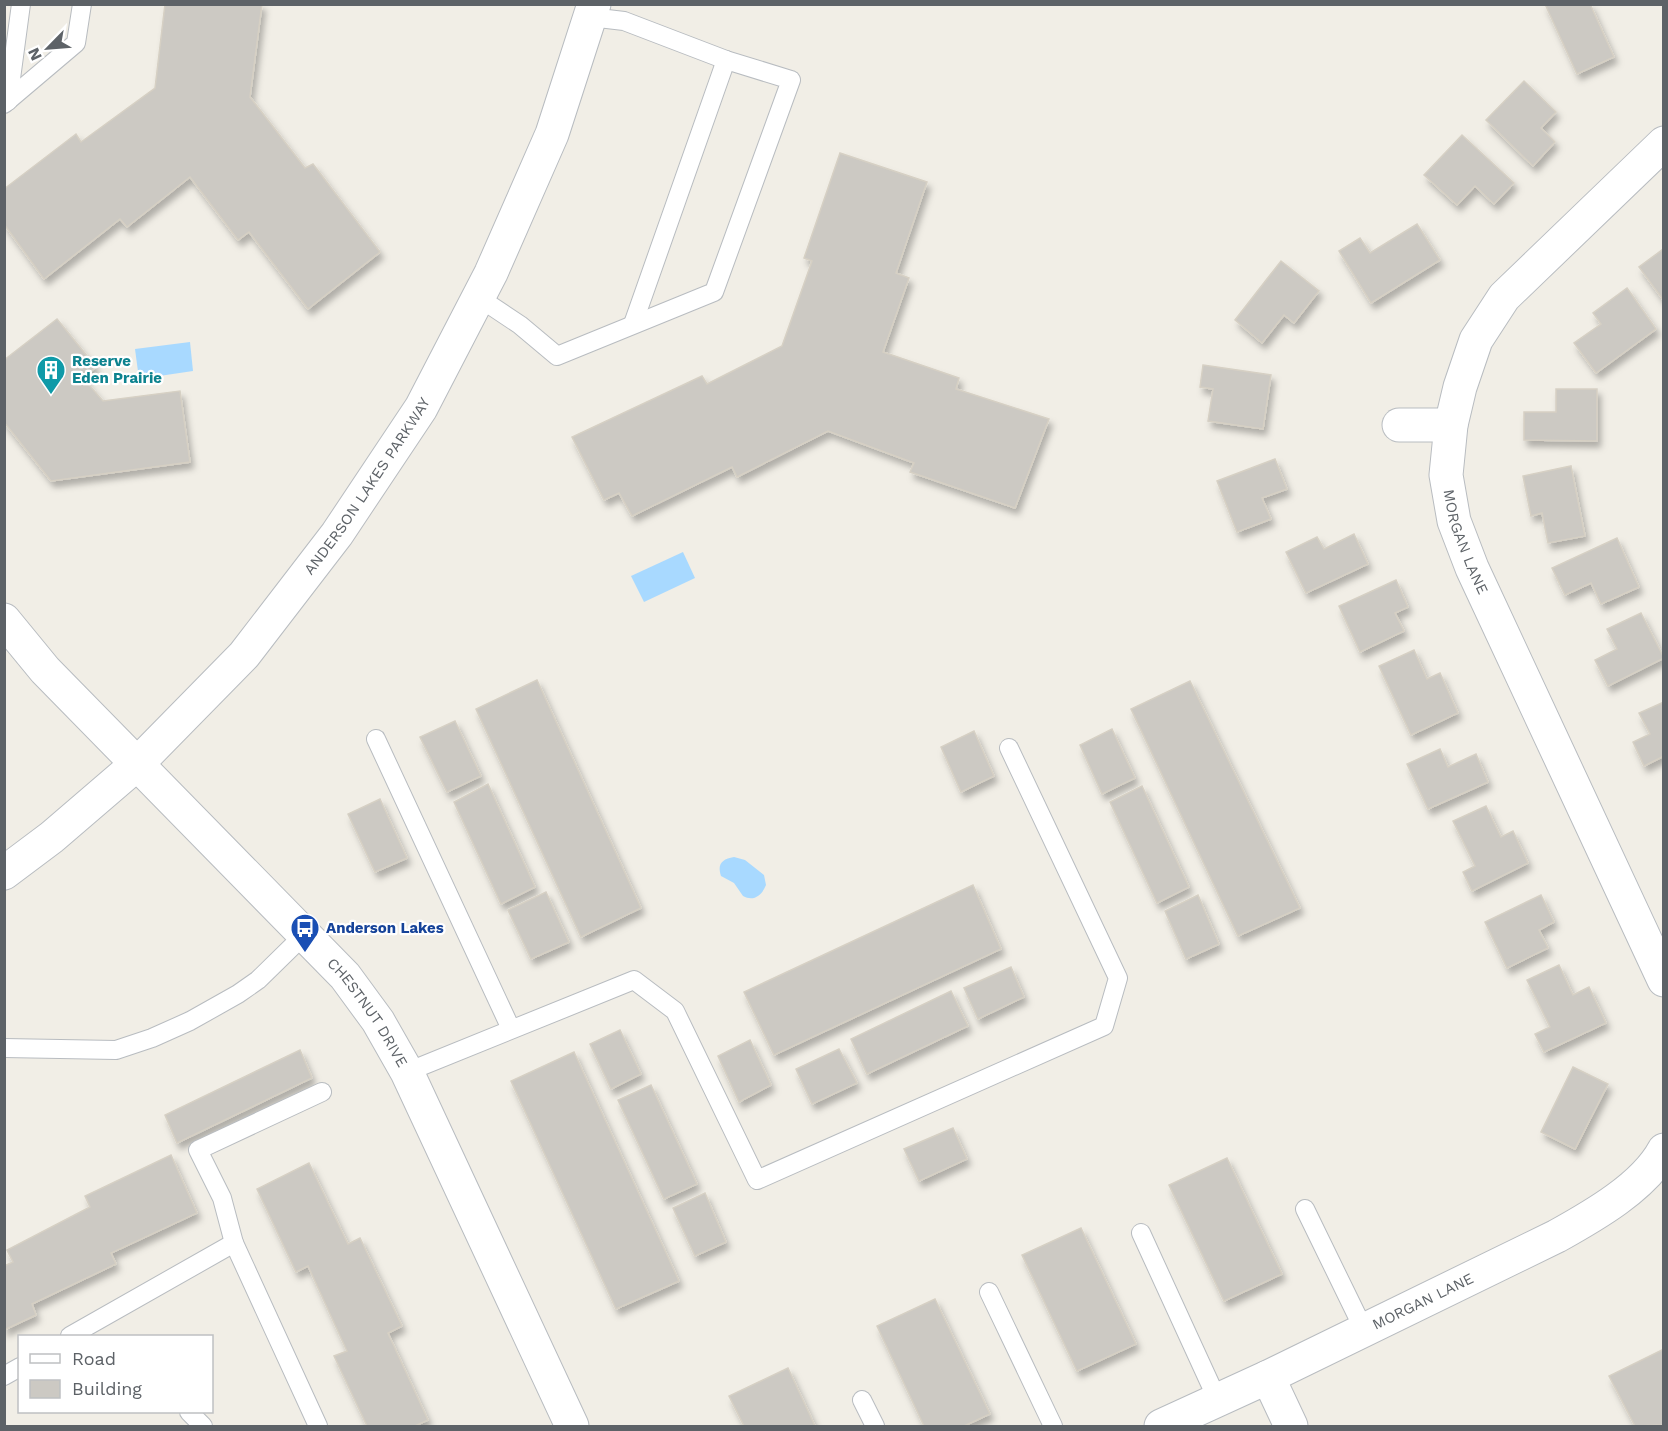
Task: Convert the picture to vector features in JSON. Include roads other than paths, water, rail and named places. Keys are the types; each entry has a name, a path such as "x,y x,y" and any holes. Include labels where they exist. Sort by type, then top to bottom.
{"street":[{"name":"ANDERSON LAKES PARKWAY","path":"4,873 52,837 137,764 244,655 337,534 421,408 491,273 552,134 592,11"},
{"name":"MORGAN LANE","path":"1664,143 1504,297 1476,340 1460,387 1450,425 1446,475 1454,521 1469,562 1664,980"},
{"path":"1399,425 1450,425"},
{"name":"CHESTNUT DRIVE","path":"4,620 45,670 345,976 378,1021 407,1072 572,1426"},
{"name":"MORGAN LANE","path":"1161,1426 1218,1401 1557,1236 1594,1215 1661,1160"},
{"path":"1268,1377 1291,1426"}],"lane":[{"path":"6,103 21,4"},
{"path":"6,103 76,43 82,4"},
{"path":"478,297 520,325 557,356 714,292 791,80 726,60 592,11"},
{"path":"633,324 726,60"},
{"path":"375,739 511,1029"},
{"path":"407,1072 634,980 675,1011 757,1180 1104,1026 1118,978 1008,748"},
{"path":"4,1048 116,1050 152,1038 238,994 258,980 305,934"},
{"path":"318,1426 234,1243 222,1198 198,1150 322,1092"},
{"path":"1305,1209 1364,1330"},
{"path":"1141,1233 1218,1401"},
{"path":"72,1335 234,1243"},
{"path":"989,1292 1053,1426"},
{"path":"4,1376 18,1368"},
{"path":"862,1400 875,1426"},
{"path":"190,1413 203,1426"}],"water":[{"path":"190,342 193,371 139,379 135,349"},
{"path":"683,552 695,578 644,602 631,576"},
{"path":"734,857 745,860 764,875 766,885 762,892 754,898 743,896 734,883 721,876 722,863"}],"place":[{"name":"Reserve Eden Prairie","path":"51,396"},
{"name":"Anderson Lakes","path":"305,954"}]}
